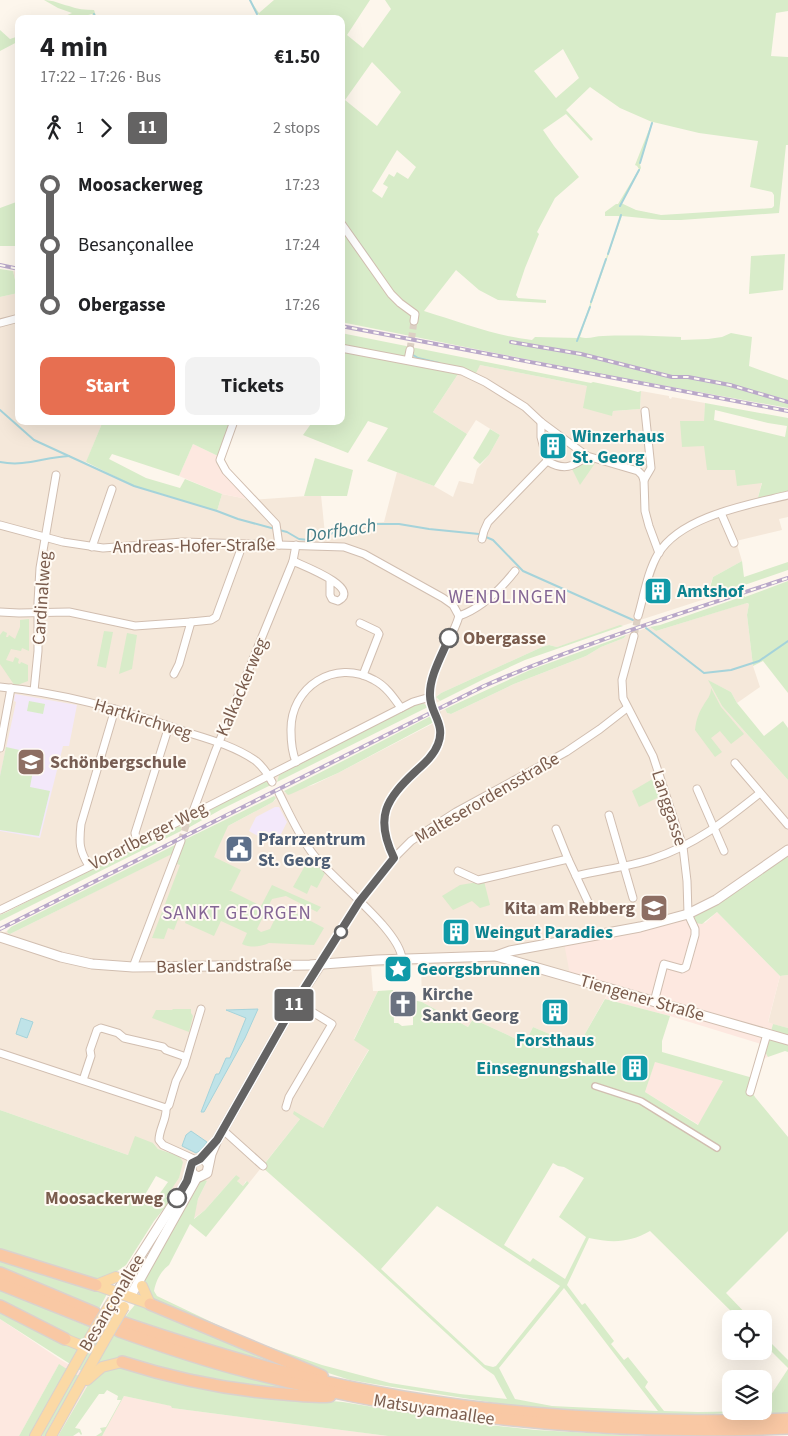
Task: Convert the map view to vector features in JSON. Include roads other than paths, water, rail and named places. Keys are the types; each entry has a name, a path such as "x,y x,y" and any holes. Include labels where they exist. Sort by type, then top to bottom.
{"highway":[{"path":"0,1255 96,1285"},
{"path":"0,1273 93,1316 0,1284"},
{"path":"150,1304 308,1369 337,1384"},
{"path":"0,1306 65,1339"},
{"name":"Matsuyamaallee","path":"788,1419 673,1421 575,1417 465,1406 337,1384 121,1327 182,1353 237,1369 344,1395 445,1413 551,1425 674,1431 788,1428"},
{"path":"122,1362 180,1379 248,1391 322,1397 344,1395"},
{"path":"771,1429 788,1435"}],"main road":[{"path":"96,1285 116,1277"},
{"path":"142,1282 150,1304"},
{"path":"96,1285 115,1296 130,1297 150,1304"},
{"name":"Besançonallee","path":"51,1436 77,1390 115,1296"},
{"name":"Besançonallee","path":"35,1436 76,1364 95,1345 130,1297"},
{"path":"65,1339 95,1345 122,1362"},
{"path":"65,1339 74,1353 76,1364"},
{"path":"77,1390 102,1367 122,1362"}],"street":[{"path":"345,229 391,294 414,317"},
{"path":"0,323 15,319"},
{"path":"345,349 462,371 485,382 525,407 576,450 586,456 638,472 644,480 645,511 648,526 659,553"},
{"path":"408,360 410,350"},
{"path":"644,480 651,468 645,411"},
{"path":"542,422 541,437 547,460"},
{"path":"233,425 220,460 226,471 277,529 279,544"},
{"path":"547,460 565,467 571,467 586,456"},
{"path":"483,536 488,522 547,460"},
{"name":"Cardinalweg","path":"34,692 38,651 40,568 56,475"},
{"path":"92,547 112,489"},
{"path":"638,616 652,567 659,553 681,531 697,522 721,513 788,494"},
{"path":"721,513 734,543"},
{"name":"Andreas-Hofer-Straße","path":"0,524 77,545 92,547 124,548 183,542 241,545 332,545 354,550 443,598 453,605 459,616"},
{"path":"0,612 69,612 135,626 211,620 216,617 241,545"},
{"name":"Kalkackerweg","path":"192,814 293,561 296,545"},
{"path":"293,561 326,575 330,579"},
{"path":"432,705 430,697 434,677 459,616 471,611 494,594 514,571"},
{"path":"174,674 179,664 191,622"},
{"path":"360,623 377,630 379,634 363,675"},
{"path":"627,708 623,698 622,680 634,636"},
{"path":"296,762 293,755 291,724 295,708 305,691 318,680 332,673 345,672 363,675 379,683 394,697 401,708"},
{"name":"Hartkirchweg","path":"0,687 115,709 170,726 219,743 252,759 258,763 270,779"},
{"path":"0,748 11,688"},
{"name":"Vorarlberger Weg","path":"0,910 192,814 270,779 296,762 401,708 430,697"},
{"name":"Langgasse","path":"627,708 653,756 683,846 688,914 695,929 686,967 682,969 664,964 654,1002"},
{"name":"Malteserordensstraße","path":"320,965 359,902 394,858 411,841 484,796 566,752 627,708"},
{"path":"89,866 82,855 79,843 81,824 115,709"},
{"path":"394,858 387,839 384,820 388,801 401,785 427,761 435,750 440,738 436,713"},
{"path":"137,843 135,833 170,726"},
{"path":"735,763 788,825"},
{"path":"697,789 724,851"},
{"path":"279,793 312,852 334,878 386,929 396,941 402,959"},
{"path":"576,876 624,867 652,859 683,846 715,829 760,793"},
{"path":"609,815 633,898"},
{"path":"556,830 589,904"},
{"path":"133,968 181,841"},
{"name":"Basler Landstraße","path":"0,937 61,958 92,964 133,968 320,965 402,959 496,956 510,951 640,927 688,914 716,900 788,850"},
{"path":"458,871 478,880 568,859"},
{"name":"Tiengener Straße","path":"496,956 788,1040"},
{"name":"Besançonallee","path":"115,1296 197,1166 217,1140 296,1002 320,965"},
{"path":"286,1107 289,1097 332,1024 296,1002"},
{"path":"197,1166 181,1152 163,1145 159,1140 159,1136 166,1108 169,1105 202,1009"},
{"path":"83,1080 92,1056 90,1050 97,1030 101,1028 118,1033 124,1038 163,1047 166,1050 186,1057"},
{"path":"750,1092 767,1034"},
{"path":"0,1053 166,1108"},
{"path":"595,1086 642,1101 717,1148"},
{"path":"222,1130 263,1166"},
{"name":"Besançonallee","path":"130,1297 142,1282 197,1166"},
{"path":"116,1277 129,1272"}],"water":[{"path":"258,1009 245,1038 204,1112 201,1112 215,1076 219,1074 226,1058 230,1058 246,1018 226,1010"},
{"path":"21,1018 33,1022 27,1038 16,1034"},
{"path":"191,1131 207,1142 196,1153 182,1146 186,1135"}],"waterway":[{"path":"250,0 257,14"},
{"path":"640,163 652,123"},
{"path":"620,206 639,170"},
{"path":"608,254 621,215"},
{"path":"345,224 372,261"},
{"path":"591,302 606,259"},
{"path":"577,341 590,307"},
{"path":"413,355 439,363"},
{"name":"Dorfbach","path":"0,410 15,423"},
{"name":"Dorfbach","path":"17,425 34,440 134,486 275,529"},
{"name":"Dorfbach","path":"0,462 27,463 69,456"},
{"name":"Dorfbach","path":"279,530 299,539 309,540 321,538 342,529 371,524 399,524 479,534 493,540 523,571 633,620"},
{"name":"Dorfbach","path":"646,628 704,673 731,670 759,661 788,641"}],"tunnel":[{"path":"410,350 414,321"},
{"path":"634,636 638,616"},
{"path":"181,841 186,826 184,818"}],"railway":[{"path":"0,265 15,268"},
{"path":"345,327 788,411"},
{"path":"511,342 581,354 672,377 688,377 730,385 788,402"},
{"path":"0,929 484,686 597,642 788,578"}],"place":[{"name":"Winzerhaus St. Georg","path":"553,446"},
{"name":"Amtshof","path":"658,591"},
{"name":"Obergasse","path":"449,638"},
{"name":"Schönbergschule","path":"31,762"},
{"name":"Pfarrzentrum St. Georg","path":"239,849"},
{"name":"Kita am Rebberg","path":"654,908"},
{"name":"Weingut Paradies","path":"456,932"},
{"name":"Georgsbrunnen","path":"398,969"},
{"name":"Kirche Sankt Georg","path":"403,1004"},
{"name":"Forsthaus","path":"555,1012"},
{"name":"Einsegnungshalle","path":"635,1068"},
{"name":"Moosackerweg","path":"177,1198"}],"district":[{"name":"WENDLINGEN","path":"508,597"},
{"name":"SANKT GEORGEN","path":"237,913"}]}
